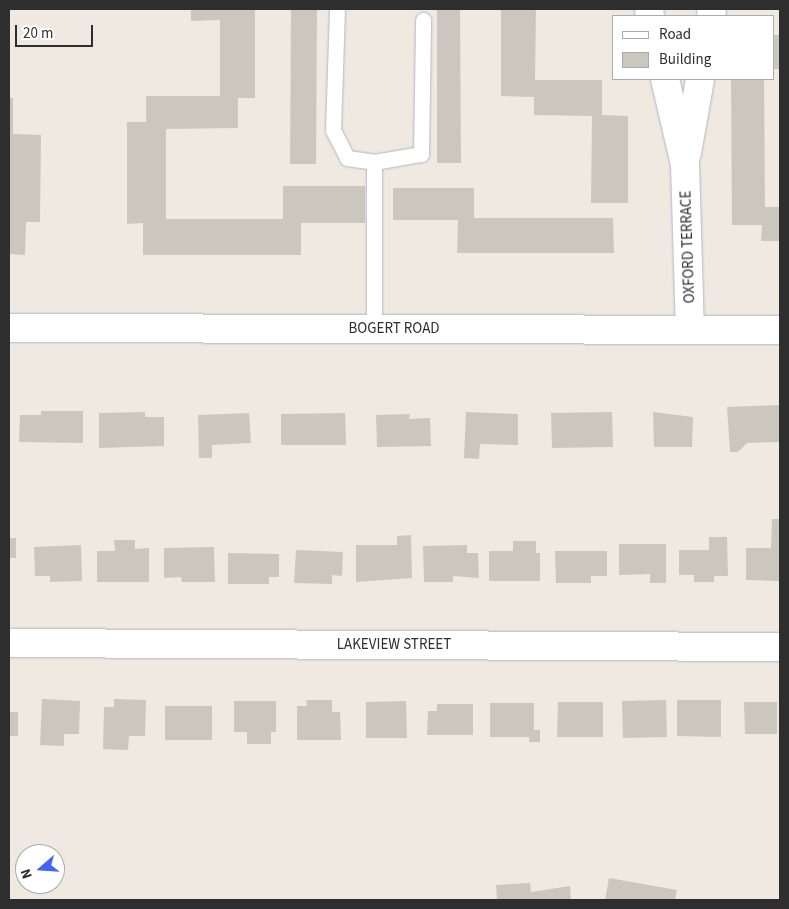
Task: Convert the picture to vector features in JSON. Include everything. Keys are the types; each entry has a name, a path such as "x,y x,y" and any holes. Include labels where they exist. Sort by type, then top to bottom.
{"street":[{"name":"OXFORD TERRACE","path":"665,80 685,164 690,330"},
{"name":"OXFORD TERRACE","path":"685,164 700,80"},
{"name":"BOGERT ROAD","path":"9,328 780,330"},
{"name":"LAKEVIEW STREET","path":"9,643 780,647"}],"lane":[{"path":"337,9 333,130 347,158 374,162 421,154 422,20"},
{"path":"374,162 374,329"}],"building":[{"path":"191,9 255,9 255,98 238,98 238,128 166,129 166,219 283,219 283,186 365,186 365,223 301,223 301,255 143,255 143,223 127,224 127,122 146,122 146,96 220,96 220,20 191,21"},
{"path":"291,9 317,9 316,164 290,164"},
{"path":"437,9 460,9 461,163 437,163"},
{"path":"501,9 536,9 535,80 602,80 602,115 628,116 628,203 591,203 592,116 534,115 534,97 501,96"},
{"path":"774,35 780,35 780,69 774,69"},
{"path":"731,80 764,80 765,207 780,207 780,241 761,241 762,225 732,225"},
{"path":"9,98 13,98 13,134 41,135 40,222 26,222 25,255 9,254"},
{"path":"393,188 474,188 474,218 613,218 614,253 457,253 458,220 393,220"},
{"path":"780,405 780,442 747,443 738,452 730,452 727,407"},
{"path":"41,411 83,411 83,443 19,442 20,415 41,415"},
{"path":"145,412 145,417 164,417 164,446 99,448 99,413"},
{"path":"466,412 518,414 518,445 480,444 479,459 464,458"},
{"path":"612,412 613,447 552,448 551,413"},
{"path":"653,412 693,417 692,447 654,447"},
{"path":"249,413 251,443 212,445 212,458 199,458 198,415"},
{"path":"345,413 346,445 281,445 281,414"},
{"path":"410,414 409,419 430,418 431,446 377,447 376,415"},
{"path":"772,519 780,519 780,581 746,580 746,548 771,548"},
{"path":"411,535 412,578 356,582 356,545 397,545 397,536"},
{"path":"709,537 727,537 728,576 714,576 714,582 694,582 694,575 679,575 679,550 709,550"},
{"path":"9,538 16,538 16,558 9,558"},
{"path":"114,540 135,540 135,549 149,548 149,582 97,582 97,551 115,551"},
{"path":"513,541 536,541 536,553 540,553 540,581 489,581 489,551 513,551"},
{"path":"619,544 666,544 666,583 650,583 650,574 619,575"},
{"path":"81,545 82,581 50,582 50,576 35,576 34,547"},
{"path":"467,545 467,553 478,553 479,578 453,576 453,582 424,582 423,546"},
{"path":"214,547 215,582 182,582 181,577 164,578 164,548"},
{"path":"296,550 343,552 342,576 332,575 332,584 294,583"},
{"path":"555,551 607,551 607,576 591,576 591,583 556,583"},
{"path":"228,553 279,554 279,577 269,577 269,584 228,584"},
{"path":"42,699 80,701 79,734 64,734 64,746 40,745"},
{"path":"114,699 146,700 145,736 129,736 128,750 103,749 104,707 114,707"},
{"path":"306,700 332,700 332,712 340,712 341,740 297,740 297,706 307,706"},
{"path":"666,700 667,737 623,738 622,701"},
{"path":"677,700 721,700 721,737 677,736"},
{"path":"234,701 276,701 276,732 271,732 271,744 247,744 247,732 234,732"},
{"path":"406,701 407,738 366,738 366,702"},
{"path":"558,702 603,702 603,737 557,737"},
{"path":"744,702 777,702 777,734 745,734"},
{"path":"490,703 534,703 534,730 540,730 540,742 529,742 529,737 490,737"},
{"path":"437,704 473,704 473,735 427,735 428,711 437,711"},
{"path":"165,706 212,706 212,740 165,740"},
{"path":"9,712 18,712 18,736 9,736"},
{"path":"609,878 677,890 675,900 605,900"},
{"path":"530,883 531,892 570,886 571,900 497,900 496,885"}]}
